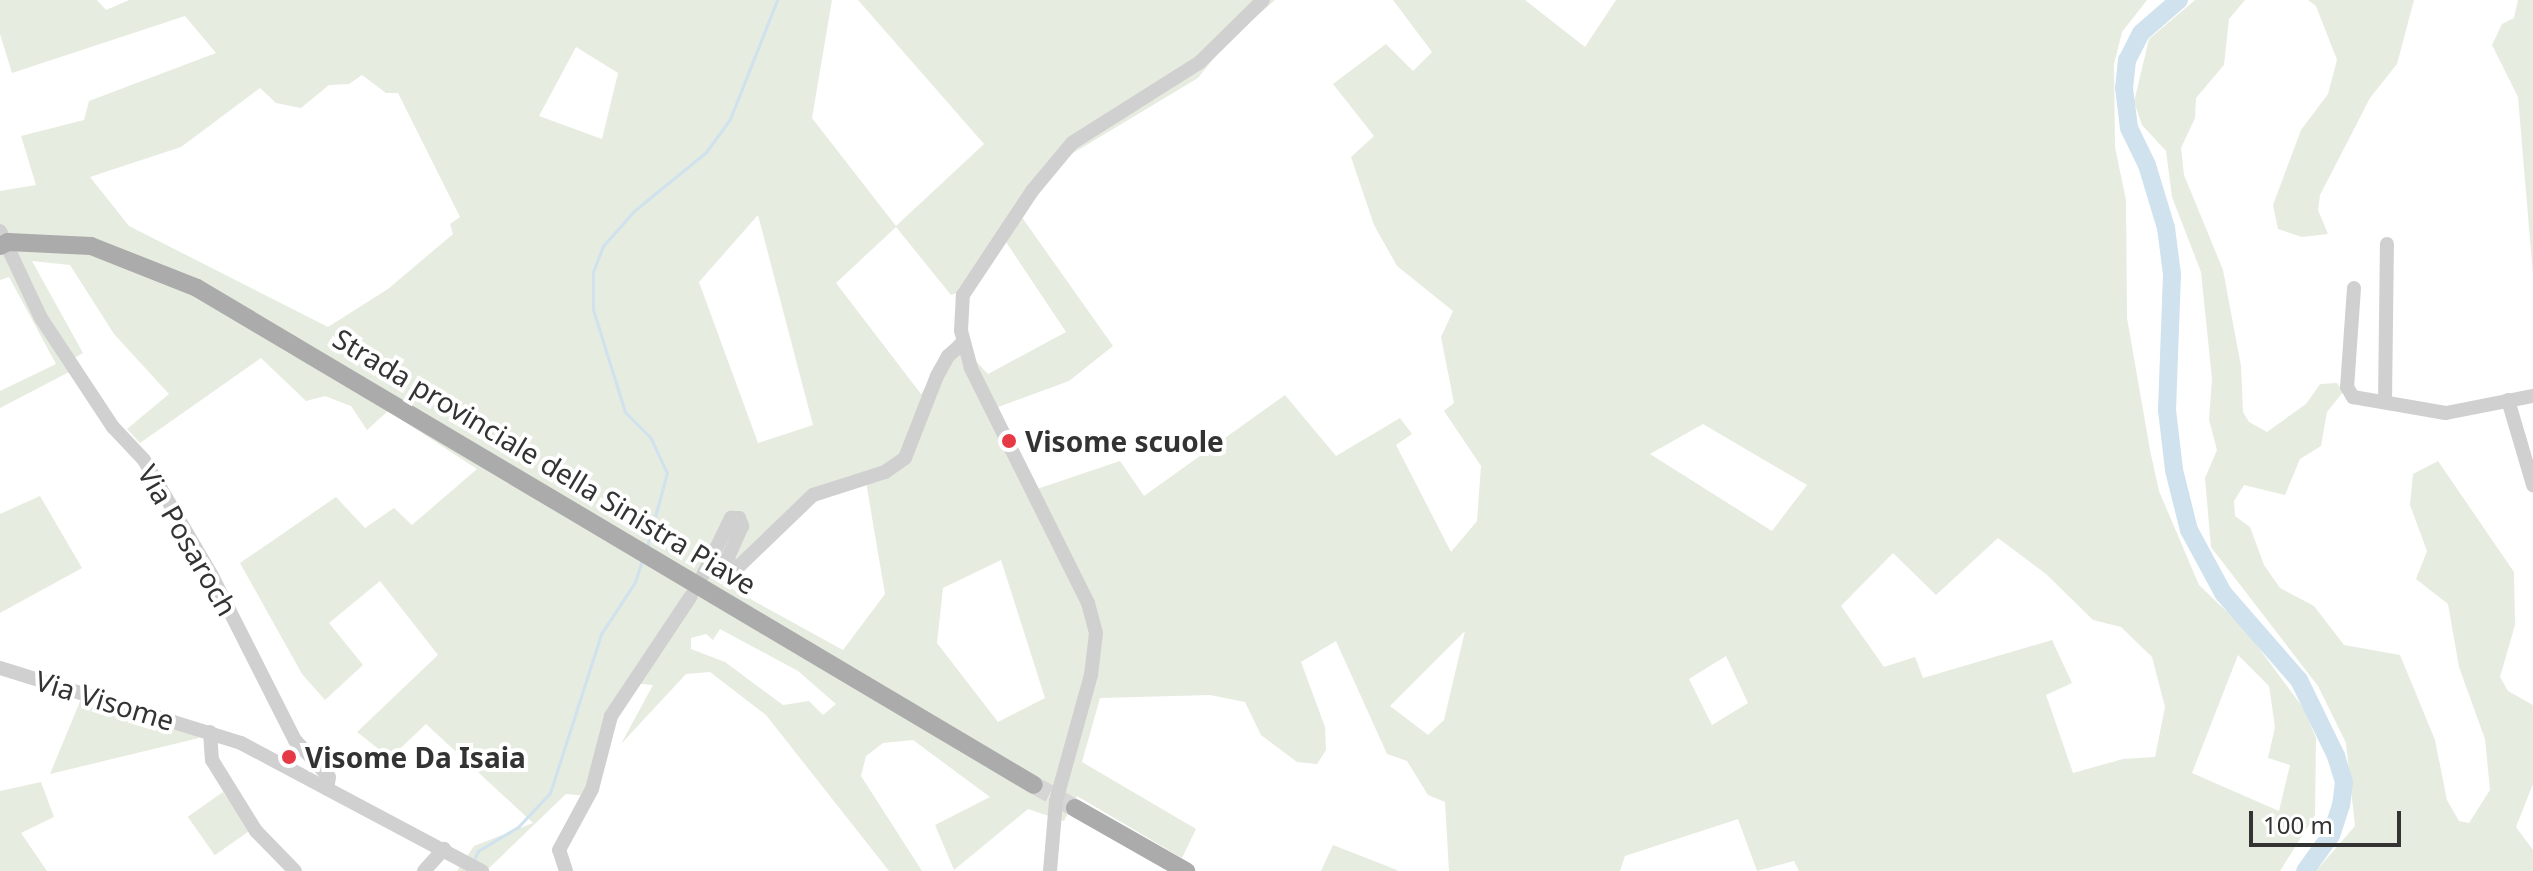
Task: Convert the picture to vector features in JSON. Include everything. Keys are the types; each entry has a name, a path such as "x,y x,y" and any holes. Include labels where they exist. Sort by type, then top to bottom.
{"main road":[{"name":"Strada provinciale della Sinistra Piave","path":"5,242 91,246 167,273 604,529 694,575 1034,785"},
{"path":"1075,808 1186,871"}],"street":[{"path":"1050,871 1061,778 1095,652 1093,616 977,382 963,343 960,318 968,284 1061,154 1102,121 1200,62 1263,0"},
{"name":"Via Posaroch","path":"5,242 41,318 113,427 144,460 212,576 295,740 329,777 327,789"},
{"path":"2385,402 2387,244"},
{"path":"2354,288 2347,387 2353,397 2446,413 2533,396"},
{"path":"694,575 731,518 742,522 727,559 735,570 813,495 885,472 905,458 937,376 948,356 963,343"},
{"path":"2508,400 2533,485"},
{"path":"566,871 559,850 592,789 611,716 691,596"},
{"name":"Via Visome","path":"0,668 210,732 327,789 482,871"},
{"name":"Via Visome","path":"210,732 207,745 212,760 256,831 295,871"},
{"path":"424,871 444,849"}],"shaded area":[{"path":"0,0 97,0 106,10 129,0 832,0 812,118 896,226 984,144 858,0 1275,0 1226,43 1198,78 1068,156 1021,216 1113,346 1069,381 998,407 1037,489 1120,461 1144,496 1285,395 1336,456 1400,418 1412,434 1396,445 1451,552 1477,521 1481,466 1444,411 1454,403 1441,337 1453,311 1397,266 1374,225 1351,157 1374,136 1333,84 1386,44 1413,71 1432,52 1393,0 1525,0 1585,47 1616,0 2147,0 2122,32 2114,64 2115,147 2126,200 2127,318 2150,450 2159,491 2199,585 2244,628 2304,709 2316,738 2315,815 2280,871 1799,871 1794,861 1757,871 1738,819 1625,856 1620,871 1449,871 1445,802 1428,795 1407,761 1387,754 1336,641 1301,662 1325,727 1326,750 1317,764 1297,762 1261,735 1245,702 1210,695 1100,698 1082,762 1196,829 1182,858 1077,796 1064,821 1028,809 954,870 935,825 990,797 913,740 883,743 866,756 861,776 922,871 889,871 766,715 710,672 686,674 621,744 653,685 632,683 620,698 588,796 566,794 486,871 457,871 474,846 533,823 426,724 390,758 357,732 438,655 380,581 329,623 363,665 325,700 302,674 240,563 336,497 365,528 394,508 412,525 477,469 388,411 367,430 351,406 325,396 306,401 261,358 140,443 127,429 169,394 114,334 70,265 32,261 83,353 66,363 71,371 0,408 0,391 56,364 9,277 0,280 0,191 36,185 21,136 84,120 89,101 216,53 185,16 12,73 0,34","holes":["576,47 618,73 602,139 539,116","362,75 386,93 398,93 460,217 450,224 453,234 388,289 328,327 129,226 90,177 181,147 260,88 276,103 301,108 329,85 349,84","758,215 813,425 758,443 699,282","896,227 951,295 971,289 1006,242 1066,332 988,374 955,339 921,394 836,283","1703,424 1807,485 1772,531 1650,454","866,482 885,594 843,650 723,584 820,497","1998,538 2046,574 2093,620 2121,627 2152,657 2165,707 2155,757 2123,759 2073,773 2046,695 2072,683 2052,640 1923,678 1915,657 1884,667 1841,606 1893,553 1936,595","1001,560 1045,698 998,722 937,643 943,588","720,629 798,671 836,704 823,715 809,701 783,705 725,662 691,649 691,638 706,634 713,640","1465,631 1444,720 1428,735 1390,706","2238,655 2269,686 2275,727 2268,758 2290,765 2279,811 2192,773","1726,656 1748,703 1712,725 1689,679"]},
{"path":"2195,0 2245,0 2229,19 2224,65 2196,98 2195,118 2181,148 2184,175 2223,270 2241,366 2243,412 2249,422 2267,432 2306,404 2320,384 2337,383 2343,392 2327,412 2321,446 2300,459 2285,495 2244,485 2234,501 2235,516 2250,527 2264,565 2280,588 2314,606 2344,645 2400,655 2435,740 2447,800 2459,821 2469,823 2490,790 2485,739 2459,667 2448,604 2416,579 2427,551 2410,505 2413,474 2438,461 2514,572 2515,625 2500,677 2508,691 2533,705 2533,784 2516,827 2533,850 2533,871 2316,871 2355,826 2346,743 2318,686 2211,547 2205,478 2217,450 2209,420 2212,379 2201,272 2172,197 2166,151 2142,125 2134,102 2149,39"},
{"path":"2308,0 2414,0 2397,64 2370,98 2320,195 2318,210 2328,234 2302,237 2278,229 2273,205 2301,130 2328,94 2337,60 2316,6"},
{"path":"2518,0 2533,0 2533,275 2518,97 2492,45 2502,24 2514,18"},
{"path":"40,496 82,568 0,613 0,514"},
{"path":"81,699 196,734 199,738 50,774"},
{"path":"41,782 54,817 21,833 47,871 0,871 0,791"},
{"path":"223,792 250,831 215,855 188,817"},
{"path":"1333,845 1397,870 1397,871 1321,871"}],"waterway":[{"path":"647,546 667,473 650,437 625,412 593,309 593,272 603,246 634,211 706,152 730,119 777,0"},
{"path":"2179,0 2141,33 2127,60 2124,88 2129,128 2147,165 2166,228 2172,274 2167,410 2174,470 2189,530 2223,593 2299,680 2336,756 2344,782 2341,805 2331,835 2305,871"},
{"path":"473,862 478,851 518,827 550,793 601,634 635,582 642,561"}],"tunnel":[{"path":"1034,785 1075,808"}],"place":[{"name":"Visome scuole","path":"1009,441"},
{"name":"Visome Da Isaia","path":"289,757"}]}
